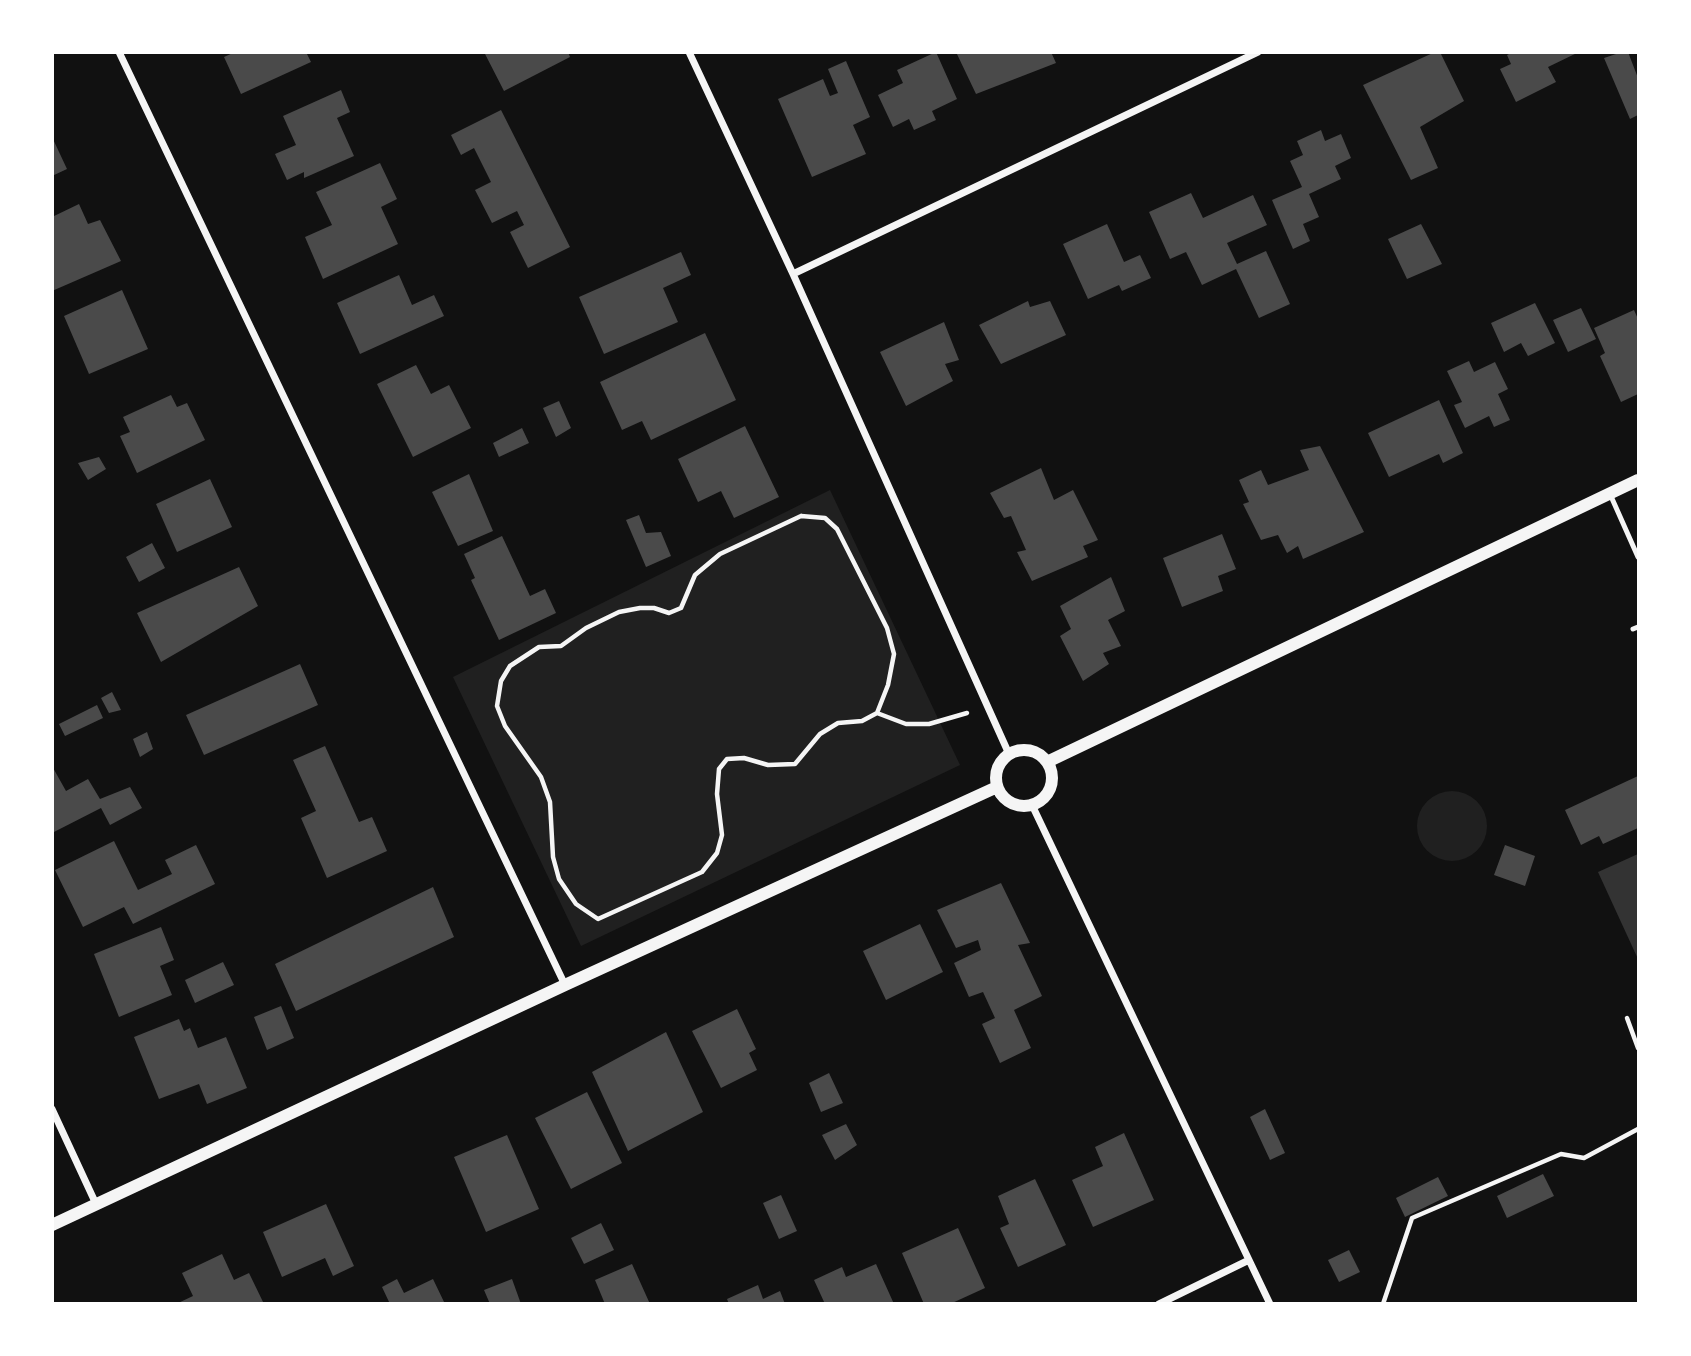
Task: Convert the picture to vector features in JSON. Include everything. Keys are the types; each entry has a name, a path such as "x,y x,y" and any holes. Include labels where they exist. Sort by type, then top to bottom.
{"street":[{"path":"119,52 565,985"},
{"path":"689,52 793,274 1009,754"},
{"path":"793,274 1258,52"},
{"path":"1047,762 1639,480"},
{"path":"1022,749 1031,750 1047,762 1052,777 1047,795 1032,805 1014,804 1006,800 998,787 996,774 999,765 1009,754 1022,749"},
{"path":"52,1225 565,985 998,787"},
{"path":"1032,805 1270,1304"},
{"path":"53,1111 96,1204"},
{"path":"1158,1304 1249,1260"}],"lane":[{"path":"1610,494 1639,557"}],"path":[{"path":"877,713 888,685 894,654 887,628 837,529 825,518 801,516 720,554 695,575 681,608 669,613 647,608 619,612 586,628 561,646 539,646 510,666 501,681 496,706 505,726 541,777 550,802 553,857 559,879 576,904 598,919 702,872 717,853 722,835 717,794 719,769 727,760 744,758 768,765 795,764 820,734 838,723 862,720 877,713 906,724 929,723 988,707"},
{"path":"1627,1018 1639,1048"},
{"path":"1383,1304 1412,1218 1561,1154 1584,1157 1639,1129"}],"shaded area":[{"path":"830,490 960,765 581,946 453,677"},
{"path":"1452,791 1477,801 1487,826 1477,851 1452,861 1427,851 1417,826 1427,801"},
{"path":"1638,854 1638,959 1598,872"}],"building":[{"path":"235,52 306,52 311,62 241,94 224,57"},
{"path":"484,52 568,52 570,57 504,91"},
{"path":"936,52 957,99 932,111 936,120 914,130 909,119 893,127 878,95 903,83 897,70"},
{"path":"956,52 1051,52 1056,63 976,94"},
{"path":"1440,52 1464,101 1420,127 1438,168 1411,180 1363,85"},
{"path":"1513,52 1579,52 1548,67 1556,82 1516,102 1500,69 1511,64 1507,55"},
{"path":"1628,52 1638,78 1638,115 1630,119 1604,58"},
{"path":"846,61 870,117 853,125 866,154 812,177 778,99 823,79 830,96 838,93 828,69"},
{"path":"341,90 350,112 337,118 354,156 304,178 304,172 287,180 275,154 296,145 283,116"},
{"path":"501,110 570,247 528,268 510,232 524,225 517,211 492,223 475,190 491,182 474,148 461,155 451,135"},
{"path":"1321,130 1325,141 1341,134 1351,158 1335,166 1341,179 1309,194 1319,217 1303,224 1310,241 1293,249 1272,200 1302,187 1290,161 1303,155 1297,141"},
{"path":"52,137 67,169 52,176"},
{"path":"380,163 397,199 381,207 398,244 323,279 305,237 332,225 316,192"},
{"path":"1191,193 1203,218 1253,195 1267,225 1227,243 1237,264 1266,251 1290,304 1259,318 1236,269 1202,285 1186,252 1170,259 1149,212"},
{"path":"79,204 88,224 100,220 121,261 52,291 52,217"},
{"path":"1107,224 1124,262 1140,255 1151,278 1122,291 1119,285 1088,299 1063,244"},
{"path":"1421,224 1442,264 1407,279 1388,239"},
{"path":"681,252 691,275 663,288 678,322 604,354 579,297"},
{"path":"399,275 412,305 434,295 444,316 360,354 337,303"},
{"path":"122,290 148,349 89,374 64,316"},
{"path":"1028,301 1030,307 1050,301 1066,335 1001,364 979,325"},
{"path":"1535,303 1555,343 1528,356 1521,343 1504,352 1491,323"},
{"path":"1581,308 1596,339 1568,352 1553,320"},
{"path":"1634,310 1638,319 1638,394 1621,402 1600,356 1605,353 1594,328"},
{"path":"944,322 959,360 945,364 953,381 906,406 880,352"},
{"path":"705,333 736,400 651,440 642,421 622,430 600,382"},
{"path":"1469,361 1474,372 1495,362 1508,389 1498,394 1510,420 1494,427 1489,416 1465,428 1454,405 1462,402 1447,371"},
{"path":"416,365 431,394 449,385 471,428 413,457 377,384"},
{"path":"171,395 177,407 187,403 205,440 137,473 120,436 130,432 123,417"},
{"path":"1439,400 1463,453 1443,463 1439,454 1389,477 1368,433"},
{"path":"559,401 571,428 556,437 543,408"},
{"path":"745,426 779,497 734,518 721,491 698,502 678,459"},
{"path":"522,428 529,443 499,457 493,443"},
{"path":"1320,446 1364,532 1303,559 1298,546 1287,553 1278,535 1261,540 1243,504 1249,502 1239,480 1261,470 1268,485 1309,470 1300,450"},
{"path":"99,457 106,469 88,480 78,463"},
{"path":"1041,468 1054,500 1073,490 1098,540 1083,546 1088,557 1032,581 1017,552 1026,550 1011,516 1004,518 990,493"},
{"path":"469,474 493,531 458,546 432,492"},
{"path":"210,479 232,527 177,552 156,504"},
{"path":"639,515 646,533 661,532 671,556 646,567 626,520"},
{"path":"1222,534 1236,569 1218,576 1223,591 1182,607 1163,558"},
{"path":"502,536 530,596 545,589 556,613 499,640 471,580 475,578 464,554"},
{"path":"152,543 165,568 139,582 126,557"},
{"path":"239,567 258,606 161,662 137,613"},
{"path":"1111,577 1125,611 1108,620 1121,646 1103,653 1109,664 1083,681 1060,636 1071,629 1060,606"},
{"path":"300,664 318,705 204,755 186,715"},
{"path":"112,692 121,710 109,713 101,698"},
{"path":"97,705 103,718 65,736 59,724"},
{"path":"147,732 153,749 140,757 133,739"},
{"path":"325,746 359,822 372,817 387,851 327,878 301,818 316,811 293,760"},
{"path":"52,766 66,791 88,779 100,799 130,787 142,808 110,825 101,808 52,833"},
{"path":"1638,776 1638,828 1603,844 1599,836 1581,845 1565,810"},
{"path":"114,841 138,890 172,874 165,860 196,845 215,884 133,924 124,907 83,927 55,870"},
{"path":"1505,845 1535,856 1525,886 1494,875"},
{"path":"1001,883 1030,943 1018,945 1042,996 1014,1010 1031,1048 1000,1063 982,1024 995,1018 983,992 969,997 954,963 981,950 978,940 956,948 937,910"},
{"path":"433,887 454,937 296,1011 275,964"},
{"path":"920,924 943,972 886,1000 863,951"},
{"path":"161,927 174,960 160,966 172,995 119,1017 94,954"},
{"path":"223,962 234,985 195,1003 185,980"},
{"path":"281,1006 294,1038 267,1050 254,1017"},
{"path":"737,1009 756,1049 749,1053 757,1070 721,1088 692,1031"},
{"path":"179,1019 184,1031 190,1028 198,1048 226,1037 247,1088 207,1104 199,1084 159,1099 134,1037"},
{"path":"666,1032 703,1112 628,1151 592,1072"},
{"path":"829,1073 843,1103 821,1112 809,1083"},
{"path":"587,1092 622,1163 571,1189 535,1118"},
{"path":"1265,1109 1285,1153 1270,1160 1250,1117"},
{"path":"846,1124 857,1145 835,1160 822,1135"},
{"path":"1124,1133 1154,1200 1093,1227 1072,1180 1103,1166 1095,1147"},
{"path":"507,1135 539,1209 486,1232 454,1157"},
{"path":"1543,1174 1554,1196 1507,1218 1497,1196"},
{"path":"1438,1177 1448,1196 1405,1217 1396,1198"},
{"path":"1035,1179 1066,1245 1018,1267 1000,1228 1009,1224 998,1196"},
{"path":"781,1195 797,1231 779,1239 763,1203"},
{"path":"326,1204 354,1266 333,1276 325,1258 282,1277 263,1232"},
{"path":"601,1223 614,1250 584,1264 571,1238"},
{"path":"958,1228 985,1288 950,1304 924,1304 902,1253"},
{"path":"1349,1250 1360,1272 1339,1282 1328,1260"},
{"path":"222,1254 234,1280 249,1273 264,1304 176,1304 193,1296 182,1273"},
{"path":"632,1264 650,1304 605,1304 595,1280"},
{"path":"876,1264 894,1304 825,1304 814,1280 842,1267 846,1277"},
{"path":"397,1279 404,1293 433,1279 445,1304 390,1304 382,1287"},
{"path":"512,1279 521,1304 490,1304 484,1290"},
{"path":"758,1285 763,1299 780,1291 785,1304 729,1304 727,1299"}]}
